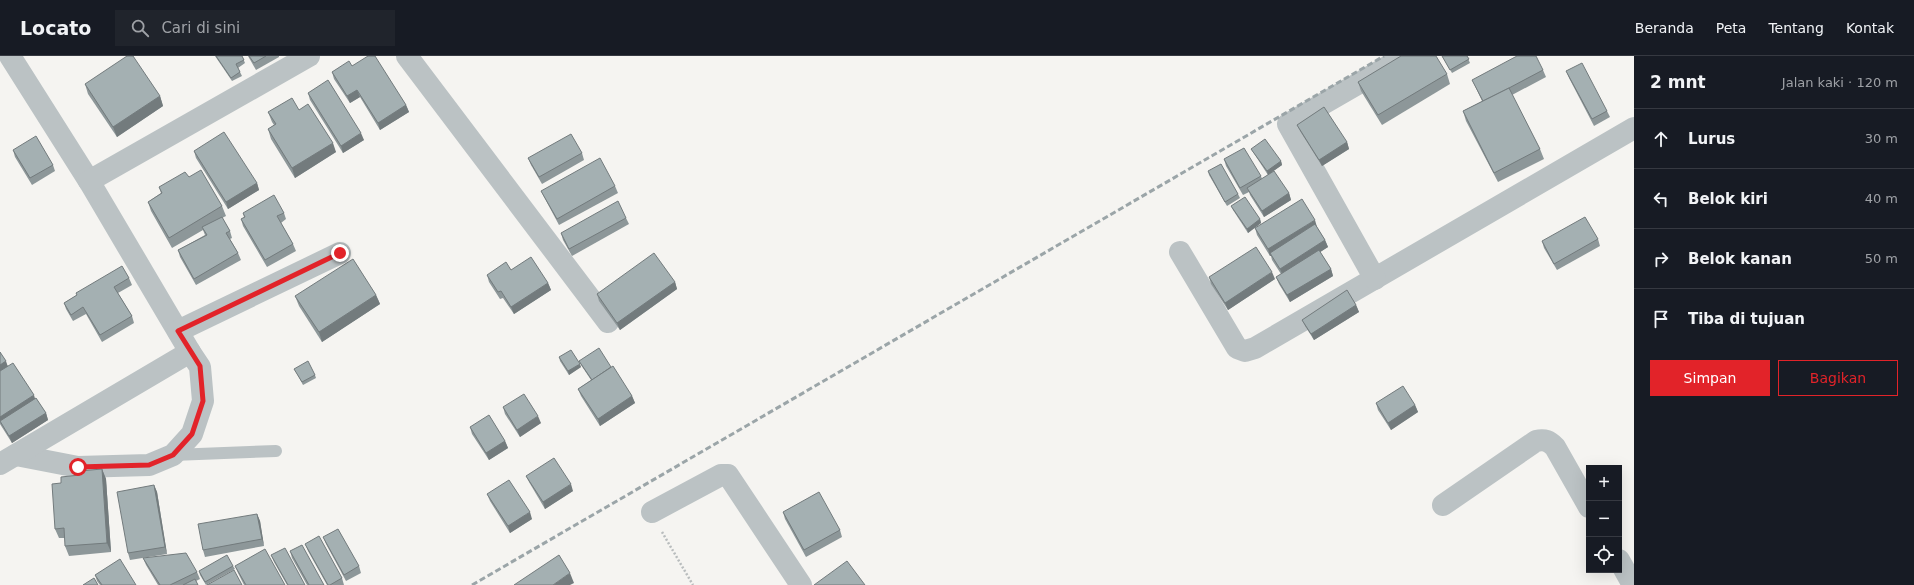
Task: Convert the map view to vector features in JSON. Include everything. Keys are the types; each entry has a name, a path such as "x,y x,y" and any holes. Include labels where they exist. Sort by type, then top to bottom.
{"street":[{"path":"8,459 78,467 149,465 173,455 192,434 203,401 200,366 190,352 89,181 10,56"},
{"path":"89,181 309,56"},
{"path":"407,56 608,322"},
{"path":"1375,278 1288,124 1406,56"},
{"path":"1180,252 1237,348 1245,351 1255,348 1634,128"},
{"path":"178,331 340,253"},
{"path":"8,459 190,352"},
{"path":"1443,505 1536,441 1543,440 1550,442 1555,447 1586,502"},
{"path":"652,512 721,475 728,475 801,585"},
{"path":"1622,565 1633,585"}],"lane":[{"path":"173,455 276,451"}],"path":[{"path":"652,512 652,515 693,585"}],"building":[{"path":"127,56 133,56 160,96 113,127 85,84"},
{"path":"216,56 242,56 244,60 236,64 240,72 231,78"},
{"path":"249,56 266,56 254,63"},
{"path":"368,56 375,56 406,105 378,123 357,90 347,96 332,72 349,61 352,66"},
{"path":"1401,56 1436,56 1447,74 1378,115 1358,82"},
{"path":"1442,56 1467,56 1469,59 1450,70"},
{"path":"1517,56 1536,56 1543,70 1483,101 1472,80"},
{"path":"1582,63 1607,111 1592,119 1566,71"},
{"path":"328,80 361,133 341,146 308,93"},
{"path":"1509,88 1540,149 1494,173 1463,111"},
{"path":"292,98 299,110 308,104 333,143 292,168 268,129 276,124 268,112"},
{"path":"1324,107 1347,142 1319,160 1297,125"},
{"path":"224,132 257,183 226,202 194,151"},
{"path":"571,134 582,153 539,177 528,158"},
{"path":"36,136 53,165 30,178 13,150"},
{"path":"1265,139 1281,161 1267,171 1251,149"},
{"path":"1244,148 1261,176 1240,188 1224,159"},
{"path":"600,158 615,186 557,219 541,191"},
{"path":"1221,164 1238,194 1225,202 1208,171"},
{"path":"201,170 222,206 169,238 148,202 162,193 159,187 185,172 189,177"},
{"path":"1274,171 1289,193 1262,211 1247,188"},
{"path":"274,195 284,213 277,216 293,244 265,260 241,219 245,217 243,213"},
{"path":"1245,197 1260,219 1247,229 1231,206"},
{"path":"1302,199 1315,220 1268,249 1255,228"},
{"path":"618,201 626,218 569,249 561,233"},
{"path":"222,217 230,231 226,233 238,253 194,279 178,250 207,235 202,227"},
{"path":"1585,217 1598,239 1554,264 1542,241"},
{"path":"1315,224 1325,240 1280,269 1270,253"},
{"path":"1256,247 1272,272 1225,303 1209,277"},
{"path":"1319,250 1331,269 1287,295 1276,277"},
{"path":"654,253 675,282 617,323 597,294"},
{"path":"531,257 548,283 511,307 501,291 498,292 487,275 506,262 511,270"},
{"path":"353,259 376,295 319,332 295,296"},
{"path":"122,266 129,278 114,287 132,316 100,335 83,307 71,315 64,303 77,295 76,293"},
{"path":"1347,290 1356,305 1311,334 1302,320"},
{"path":"599,348 611,367 592,380 579,361"},
{"path":"571,350 580,364 568,371 559,357"},
{"path":"0,352 6,361 0,365"},
{"path":"308,361 315,375 302,382 294,369"},
{"path":"13,363 34,395 0,417 0,371"},
{"path":"613,366 632,396 598,419 578,389"},
{"path":"1403,386 1415,405 1388,423 1376,403"},
{"path":"524,394 538,416 517,430 503,407"},
{"path":"36,398 46,413 9,436 0,421"},
{"path":"489,415 505,441 486,453 470,427"},
{"path":"554,458 571,484 543,502 526,476"},
{"path":"102,469 107,543 65,546 64,528 55,529 52,484 61,483 61,477 80,475 80,471"},
{"path":"509,480 530,512 508,526 487,494"},
{"path":"154,485 165,547 128,553 117,492"},
{"path":"819,492 840,530 804,550 783,512"},
{"path":"257,514 262,539 203,550 198,524"},
{"path":"338,529 359,566 344,575 323,537"},
{"path":"319,536 342,578 330,585 328,585 305,544"},
{"path":"302,545 324,585 309,585 290,551"},
{"path":"285,548 305,585 288,585 271,555"},
{"path":"265,549 285,585 246,585 235,566"},
{"path":"186,553 197,572 170,585 160,585 143,558"},
{"path":"227,555 233,566 205,582 199,571"},
{"path":"559,555 570,573 553,585 514,585"},
{"path":"120,559 136,585 102,585 95,575"},
{"path":"847,561 865,585 814,585"},
{"path":"234,570 242,585 207,585"},
{"path":"94,578 98,585 83,585"},
{"path":"195,579 198,585 183,585"}],"railway":[{"path":"472,585 1384,56"}],"route":[{"path":"78,467 149,465 173,455 192,434 203,401 200,366 178,331 340,253"}]}
